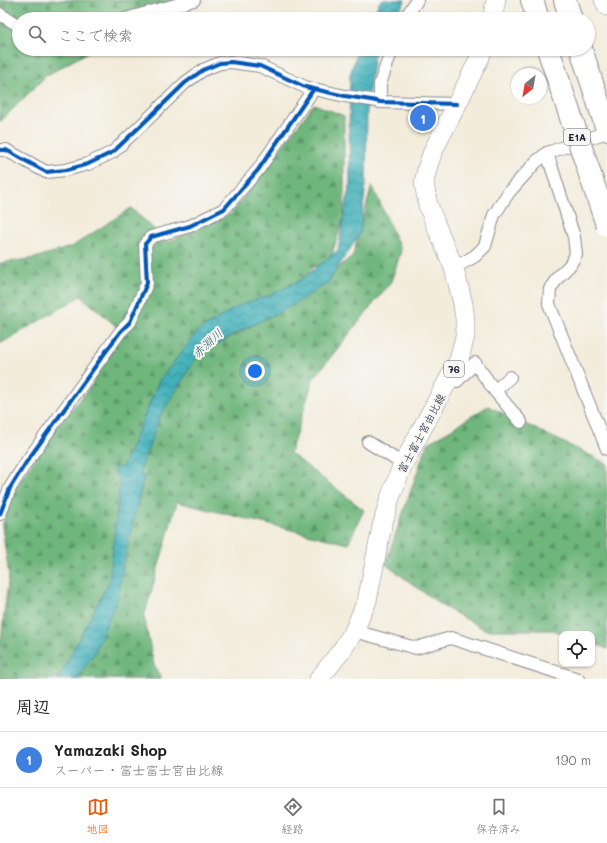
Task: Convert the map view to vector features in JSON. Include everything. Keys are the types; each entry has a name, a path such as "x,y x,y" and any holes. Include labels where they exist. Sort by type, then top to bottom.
{"highway":[{"path":"532,0 536,12"},
{"path":"564,0 568,12"},
{"name":"E1A","path":"550,56 607,225"},
{"name":"E1A","path":"583,56 607,129"}],"main road":[{"path":"493,12 496,0"},
{"name":"富士富士宮由比線","path":"319,679 342,650 354,631 366,601 382,526 393,488 403,464 459,360 465,336 463,304 454,268 428,205 424,182 434,149 480,56"}],"street":[{"path":"150,12 194,0"},
{"path":"410,12 417,0"},
{"path":"603,0 607,6"},
{"path":"0,14 12,22"},
{"path":"376,101 390,56"},
{"path":"0,150 6,150 46,172 66,170 88,164 113,152 185,83 203,70 220,63 231,62 260,66 305,88 345,96 376,101 457,104"},
{"path":"0,514 10,488 27,461 120,332 130,322 148,283 145,244 151,237 190,226 224,209 258,170 313,90"},
{"path":"454,268 475,256 485,246 494,215 509,192 536,162 547,153 607,132"},
{"path":"547,153 574,237 576,254 570,265 558,277 550,289 549,304 607,449"},
{"path":"449,380 457,381 475,363 495,391 521,422"},
{"path":"495,391 510,377"},
{"path":"368,442 403,464"},
{"path":"354,631 416,648 451,638 578,679"}],"green space":[{"path":"0,0 181,0 160,12 12,12 12,56 81,56 47,75 0,122"},
{"path":"314,104 344,116 344,217 330,260 314,267 297,285 189,360 310,293 353,255 372,185 401,251 391,282 313,379 290,453 364,510 348,544 177,502 144,617 154,665 161,679 0,679 0,647 9,575 2,526 15,489 50,435 92,385 117,327 81,296 0,344 0,263 35,258 73,246 131,208 168,242 231,214"},
{"path":"488,406 606,463 607,649 595,644 595,631 559,632 553,630 486,630 444,607 385,564 427,444"}],"water":[{"path":"381,0 405,0 399,12 374,12"},
{"name":"赤淵川","path":"356,56 374,56 367,106 366,184 360,233 328,283 290,307 244,329 198,355 160,416 139,474 144,476 122,570 118,596 94,654 77,679 58,679 109,582 120,484 113,466 122,468 159,381 198,331 238,306 270,295 301,280 338,250 350,182 350,75"}],"cycle path":[{"path":"0,150 6,150 46,172 66,170 88,164 113,152 185,83 203,70 220,63 231,62 260,66 305,87 345,96 380,102 457,104"},
{"path":"0,514 10,488 27,461 120,332 130,322 147,283 145,244 151,237 190,226 224,209 258,170 313,90"}],"place":[{"name":"Yamazaki Shop","path":"423,118"}]}
